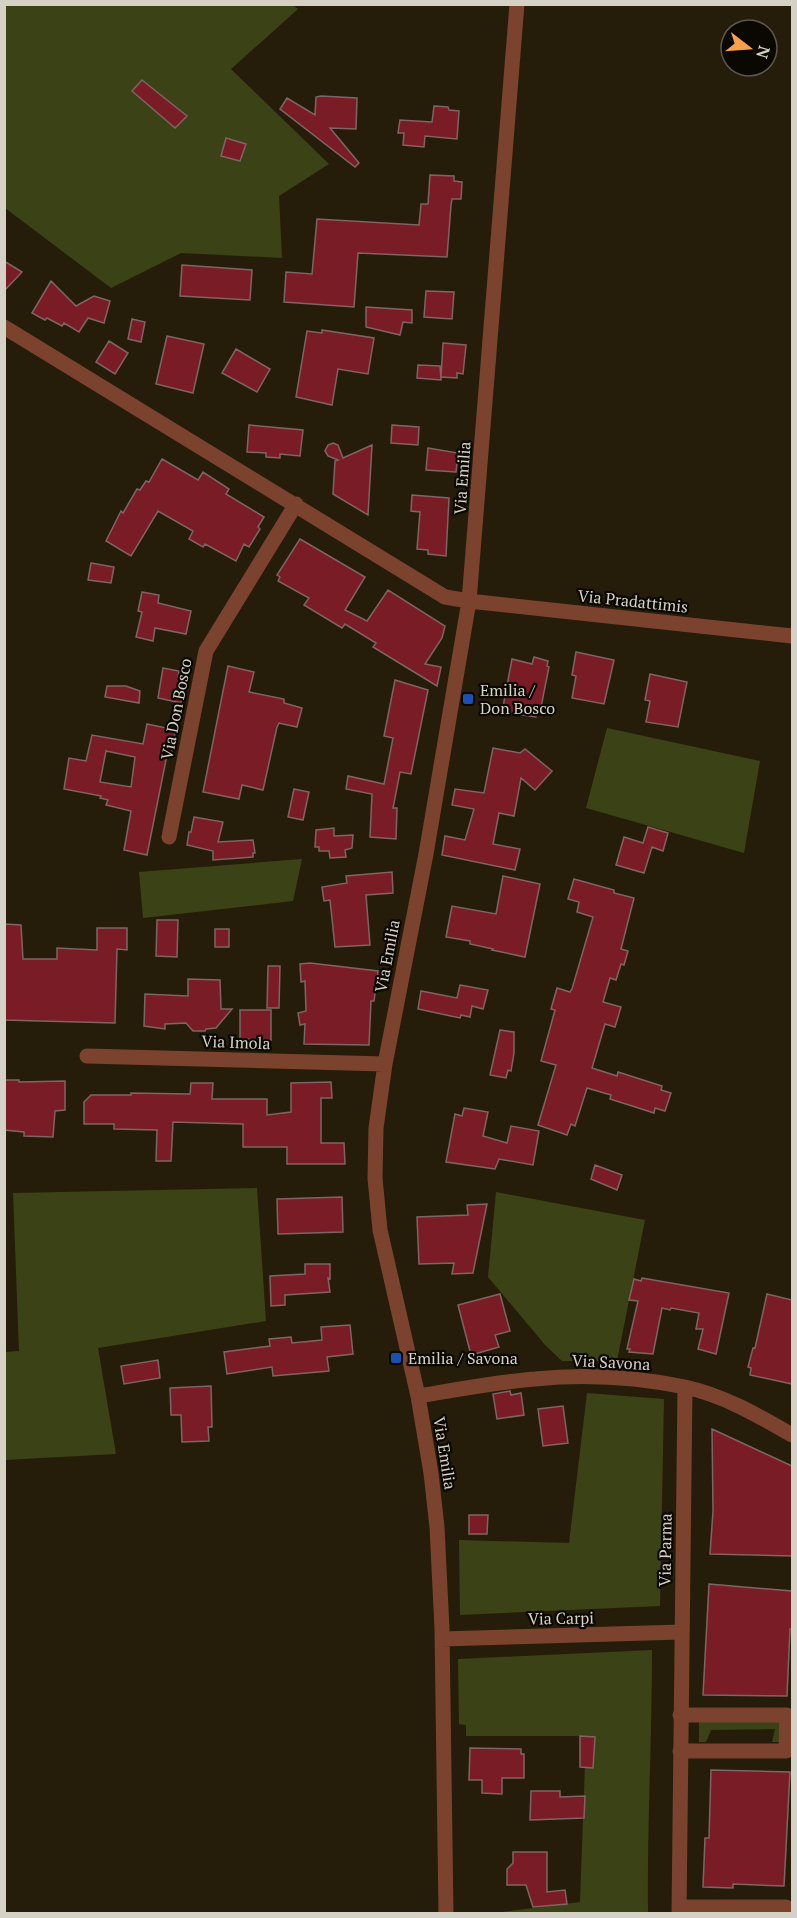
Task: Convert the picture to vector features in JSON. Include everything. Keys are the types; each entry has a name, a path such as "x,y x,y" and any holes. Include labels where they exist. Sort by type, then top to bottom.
{"street":[{"name":"Via Emilia","path":"446,1914 442,1639 437,1527 431,1473 417,1396 379,1220 375,1178 376,1128 385,1064 426,854 469,601 517,4"},
{"path":"4,327 445,597 469,601"},
{"name":"Via Don Bosco","path":"169,837 206,651 296,504"},
{"name":"Via Pradattimis","path":"469,601 792,636"},
{"name":"Via Imola","path":"87,1056 385,1064"},
{"name":"Via Savona","path":"417,1396 534,1379 620,1378 685,1387 728,1401 792,1435"},
{"name":"Via Parma","path":"685,1387 679,1910 786,1907 786,1914"},
{"name":"Via Carpi","path":"442,1639 682,1632"},
{"path":"680,1715 787,1715 787,1724 786,1751 680,1751"}],"green space":[{"path":"292,4 298,9 231,69 329,164 279,196 282,258 181,253 111,288 5,208 4,5"},
{"path":"607,728 760,761 744,853 586,808"},
{"path":"302,859 293,901 143,918 139,872"},
{"path":"257,1188 266,1321 98,1348 116,1454 5,1460 5,1352 19,1351 13,1193"},
{"path":"496,1192 645,1220 617,1361 562,1361 546,1346 488,1277"},
{"path":"587,1393 664,1399 660,1606 460,1615 459,1540 569,1543"},
{"path":"652,1650 648,1913 495,1913 580,1902 586,1736 466,1736 466,1725 459,1724 458,1659"},
{"path":"699,1721 780,1721 780,1742 772,1742 775,1729 711,1730 706,1742 699,1742"}],"building":[{"path":"142,80 187,116 175,128 132,91"},
{"path":"316,97 357,98 356,129 330,128 359,163 355,167 280,109 287,98 315,115"},
{"path":"434,106 459,111 457,139 425,136 424,147 403,145 404,133 398,133 400,120 432,122"},
{"path":"226,138 246,144 240,161 221,156"},
{"path":"430,175 454,176 454,181 462,182 461,199 452,199 447,257 358,253 354,307 284,302 286,272 312,274 317,219 419,225 421,204 428,204"},
{"path":"4,261 22,272 4,291"},
{"path":"182,265 252,270 250,300 180,296"},
{"path":"51,281 76,306 94,296 110,301 104,323 88,318 79,332 64,323 62,326 32,313"},
{"path":"426,291 454,292 452,319 424,317"},
{"path":"366,307 412,310 412,323 403,322 400,335 366,327"},
{"path":"132,319 145,322 141,342 128,339"},
{"path":"322,330 374,338 368,374 338,369 332,405 296,397 307,331 322,333"},
{"path":"167,336 204,344 193,393 156,384"},
{"path":"109,341 128,353 115,374 96,362"},
{"path":"443,343 466,345 463,374 457,373 457,378 441,377"},
{"path":"236,349 270,369 257,392 222,373"},
{"path":"418,365 440,366 441,380 417,378"},
{"path":"249,425 303,430 300,456 280,454 280,458 266,457 266,453 247,452"},
{"path":"392,425 419,427 418,445 391,443"},
{"path":"333,443 338,445 343,458 372,445 368,515 333,494 335,461 338,460 328,456 325,451 328,445"},
{"path":"428,448 458,453 456,472 426,470"},
{"path":"162,459 198,480 203,472 229,489 226,494 264,517 249,547 244,544 236,561 205,544 203,547 189,539 193,531 158,511 131,556 106,541 121,511 123,513 137,489 140,490 146,481 149,482"},
{"path":"412,495 449,498 446,556 428,554 428,550 417,549 420,512 411,511"},
{"path":"300,539 365,577 345,610 367,621 388,590 445,626 442,638 425,664 441,667 437,686 373,647 376,643 345,624 342,628 304,605 309,598 278,581 280,577 277,575"},
{"path":"91,563 114,567 111,583 88,580"},
{"path":"142,592 159,595 158,603 191,611 186,634 155,628 153,641 136,637 142,612 138,611"},
{"path":"576,652 614,660 604,704 572,698 576,676 572,675"},
{"path":"534,657 548,661 547,666 549,667 540,712 537,711 536,717 502,712 512,659 532,664"},
{"path":"228,666 254,672 249,692 284,699 284,703 302,708 297,727 279,723 277,727 263,790 242,785 239,799 203,792"},
{"path":"163,668 179,671 178,677 186,679 181,703 158,698"},
{"path":"650,674 687,682 678,727 646,722 650,701 645,700"},
{"path":"395,680 428,690 411,774 400,772 393,808 397,808 396,839 370,837 372,794 346,789 348,776 384,784 393,738 384,736"},
{"path":"107,686 126,686 140,691 139,703 105,697"},
{"path":"147,724 176,730 171,756 167,755 147,855 124,850 131,811 106,805 108,800 100,798 101,796 64,789 69,758 86,761 92,735 143,744","holes":["106,751 135,757 131,787 100,782"]},
{"path":"493,748 520,753 525,749 552,771 535,790 521,778 514,816 499,813 493,844 520,849 515,870 442,855 445,836 465,840 474,809 452,805 455,789 484,793"},
{"path":"294,789 309,792 303,820 288,817"},
{"path":"194,817 223,822 218,842 253,840 255,853 253,857 213,860 213,851 187,845"},
{"path":"648,827 668,833 663,851 652,847 644,873 616,865 624,837 643,843"},
{"path":"334,828 334,836 353,835 352,848 345,850 346,857 330,858 329,851 319,851 319,847 315,847 316,830"},
{"path":"392,872 393,893 366,895 370,945 335,947 330,900 324,901 322,887 347,883 346,876"},
{"path":"503,876 540,884 525,957 470,944 470,941 446,937 452,906 496,914"},
{"path":"574,879 634,898 621,949 628,951 624,965 621,964 616,980 610,978 603,1002 621,1007 615,1027 605,1024 592,1068 617,1076 618,1072 662,1086 661,1090 671,1093 665,1111 655,1108 654,1113 610,1099 611,1095 587,1088 575,1126 571,1124 567,1135 538,1125 556,1065 541,1061 555,1010 551,1009 557,988 570,992 572,989 593,917 577,912 579,902 568,899"},
{"path":"157,920 178,920 177,957 156,956"},
{"path":"4,924 21,925 23,959 57,959 57,948 97,950 97,928 127,928 127,950 117,949 115,1023 4,1020"},
{"path":"215,929 229,929 229,947 215,947"},
{"path":"310,963 378,971 374,1001 371,1001 369,1045 304,1044 305,1024 300,1025 298,1013 306,1011 305,981 301,982 300,964"},
{"path":"268,966 280,966 279,1008 267,1008"},
{"path":"188,979 220,980 221,1009 232,1009 216,1028 193,1031 186,1023 165,1024 165,1029 144,1026 145,994 188,996"},
{"path":"460,985 488,990 483,1009 472,1006 470,1017 461,1015 460,1018 418,1009 421,991 457,998"},
{"path":"240,1010 271,1010 271,1040 240,1039"},
{"path":"500,1030 514,1032 511,1071 508,1070 506,1078 490,1075"},
{"path":"4,1080 65,1081 65,1110 55,1111 53,1137 24,1136 24,1132 4,1130"},
{"path":"331,1082 332,1098 321,1098 321,1143 344,1143 345,1164 287,1164 287,1147 243,1147 243,1124 173,1122 171,1161 156,1161 157,1130 114,1129 114,1124 84,1124 84,1102 91,1095 190,1094 191,1083 213,1083 212,1099 267,1099 267,1115 291,1112 291,1083"},
{"path":"464,1108 488,1112 483,1136 507,1143 511,1126 539,1131 533,1165 499,1159 495,1169 446,1162 455,1114 462,1116"},
{"path":"595,1165 622,1175 617,1190 591,1179"},
{"path":"342,1197 343,1232 278,1234 277,1199"},
{"path":"487,1204 473,1273 452,1274 454,1263 419,1264 417,1217 468,1215 467,1205"},
{"path":"305,1264 330,1264 330,1279 328,1278 330,1292 285,1295 285,1305 271,1306 270,1276 305,1274"},
{"path":"642,1278 729,1293 716,1354 698,1349 703,1329 696,1329 699,1313 671,1308 670,1310 662,1308 653,1354 629,1352 630,1349 627,1349 638,1301 629,1300 634,1279 641,1281"},
{"path":"500,1294 510,1331 495,1335 499,1347 471,1355 458,1305"},
{"path":"767,1294 792,1300 792,1384 750,1375 751,1368 748,1367 753,1348 755,1348"},
{"path":"350,1325 353,1354 327,1357 329,1371 273,1376 272,1367 227,1374 224,1352 270,1346 269,1339 291,1337 292,1343 322,1340 321,1327"},
{"path":"158,1360 160,1378 124,1384 121,1366"},
{"path":"211,1386 212,1427 208,1427 209,1441 182,1442 181,1415 171,1415 170,1388"},
{"path":"510,1391 511,1395 521,1393 524,1415 497,1419 493,1394"},
{"path":"563,1406 568,1443 543,1446 538,1409"},
{"path":"712,1429 792,1466 792,1556 710,1554 713,1511"},
{"path":"469,1515 488,1515 487,1534 469,1534"},
{"path":"709,1584 792,1591 792,1629 790,1629 787,1696 703,1695"},
{"path":"580,1736 595,1737 593,1768 580,1767"},
{"path":"470,1748 521,1749 521,1754 524,1754 524,1778 502,1778 502,1794 482,1793 482,1780 469,1780"},
{"path":"711,1770 790,1772 784,1886 733,1884 733,1888 703,1887 705,1838 709,1838"},
{"path":"531,1791 560,1791 560,1797 585,1796 584,1818 530,1820"},
{"path":"513,1852 547,1852 547,1892 565,1890 567,1904 533,1907 526,1885 507,1885 507,1869 513,1863"}],"place":[{"name":"Emilia / Don Bosco","path":"468,699"},
{"name":"Emilia / Savona","path":"396,1358"}]}
